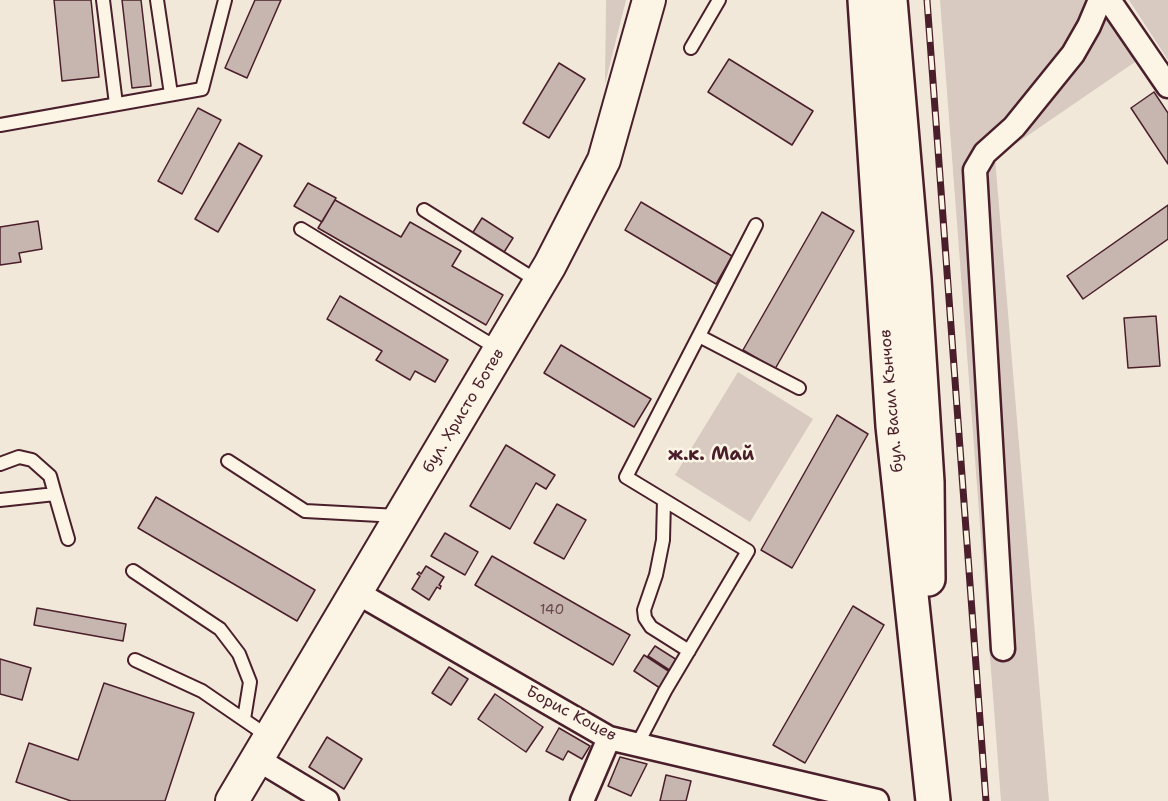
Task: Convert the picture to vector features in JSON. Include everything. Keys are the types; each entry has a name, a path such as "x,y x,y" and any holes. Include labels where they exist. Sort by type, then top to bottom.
{"main road":[{"name":"бул. Васил Кънчов","path":"865,0 892,426 933,799"},
{"path":"890,0 896,102 914,279 927,482 933,799"}],"street":[{"name":"бул. Христо Ботев","path":"232,801 540,283 604,160 649,0"},
{"path":"1003,649 975,170 985,153 1021,119 1073,54 1100,0"},
{"path":"1109,0 1168,86"},
{"name":"Борис Коцев","path":"356,592 609,738 848,799 877,801"},
{"path":"582,801 609,738"},
{"path":"263,748 327,801"}],"lane":[{"path":"103,0 116,104"},
{"path":"157,0 171,94"},
{"path":"0,125 202,89 225,0"},
{"path":"691,48 719,0"},
{"path":"424,210 540,283"},
{"path":"637,745 748,551 626,477 756,225"},
{"path":"301,229 501,350"},
{"path":"699,336 799,388"},
{"path":"0,464 19,457 32,460 50,476 68,539"},
{"path":"228,461 305,512 401,516"},
{"path":"0,501 55,495"},
{"path":"664,500 663,540 656,574 644,610 645,618 651,627 689,651"},
{"path":"133,571 220,629 239,654 250,682 243,719"},
{"path":"135,660 202,691 243,719 263,748"}],"shaded area":[{"path":"606,0 626,0 605,84"},
{"path":"940,0 1099,0 1138,60 995,158 1049,801 1001,801"},
{"path":"1129,0 1168,0 1168,60"},
{"path":"738,372 813,419 750,522 675,475"}],"building":[{"path":"54,0 91,0 99,77 62,81"},
{"path":"122,0 141,0 151,86 132,88"},
{"path":"255,0 281,0 247,78 225,68"},
{"path":"729,59 813,111 792,145 708,92"},
{"path":"559,63 585,79 549,138 523,123"},
{"path":"1154,92 1168,113 1168,164 1131,108"},
{"path":"198,108 221,120 182,194 158,181"},
{"path":"239,143 262,156 218,232 195,219"},
{"path":"308,183 336,198 322,222 294,206"},
{"path":"335,200 401,237 410,222 461,251 452,266 503,295 486,325 318,228"},
{"path":"641,202 732,256 716,284 625,230"},
{"path":"1168,205 1168,239 1083,299 1067,276"},
{"path":"822,212 854,231 775,369 743,350"},
{"path":"482,218 513,238 501,257 470,237"},
{"path":"38,221 42,249 19,253 21,262 0,265 0,227"},
{"path":"340,296 448,360 435,382 415,371 410,380 376,360 382,351 327,319"},
{"path":"1156,316 1160,366 1128,368 1124,318"},
{"path":"561,345 651,399 634,427 544,373"},
{"path":"837,415 868,434 792,568 761,550"},
{"path":"506,445 555,475 546,489 536,483 510,529 470,506"},
{"path":"156,497 315,590 297,621 138,528"},
{"path":"557,504 586,520 564,559 534,543"},
{"path":"445,533 478,552 465,575 431,556"},
{"path":"492,556 630,635 613,665 475,585"},
{"path":"426,566 444,577 439,585 440,589 437,587 429,600 412,589 420,576 417,574 419,572 421,574"},
{"path":"853,606 884,625 805,763 773,745"},
{"path":"37,608 126,624 123,641 34,625"},
{"path":"655,646 677,660 671,671 648,656"},
{"path":"644,655 673,674 663,690 634,671"},
{"path":"0,659 31,668 22,700 0,694"},
{"path":"449,667 468,679 451,705 432,693"},
{"path":"104,683 194,713 165,801 71,801 16,782 29,743 78,760"},
{"path":"495,694 543,727 526,752 478,719"},
{"path":"559,728 590,746 582,759 568,751 563,760 546,751"},
{"path":"327,737 362,759 344,789 309,767"},
{"path":"620,757 647,764 631,796 608,786"},
{"path":"666,775 691,781 686,801 660,801"}],"railway":[{"path":"927,0 986,801"}],"district":[{"name":"ж.к. Май","path":"711,455"}]}
